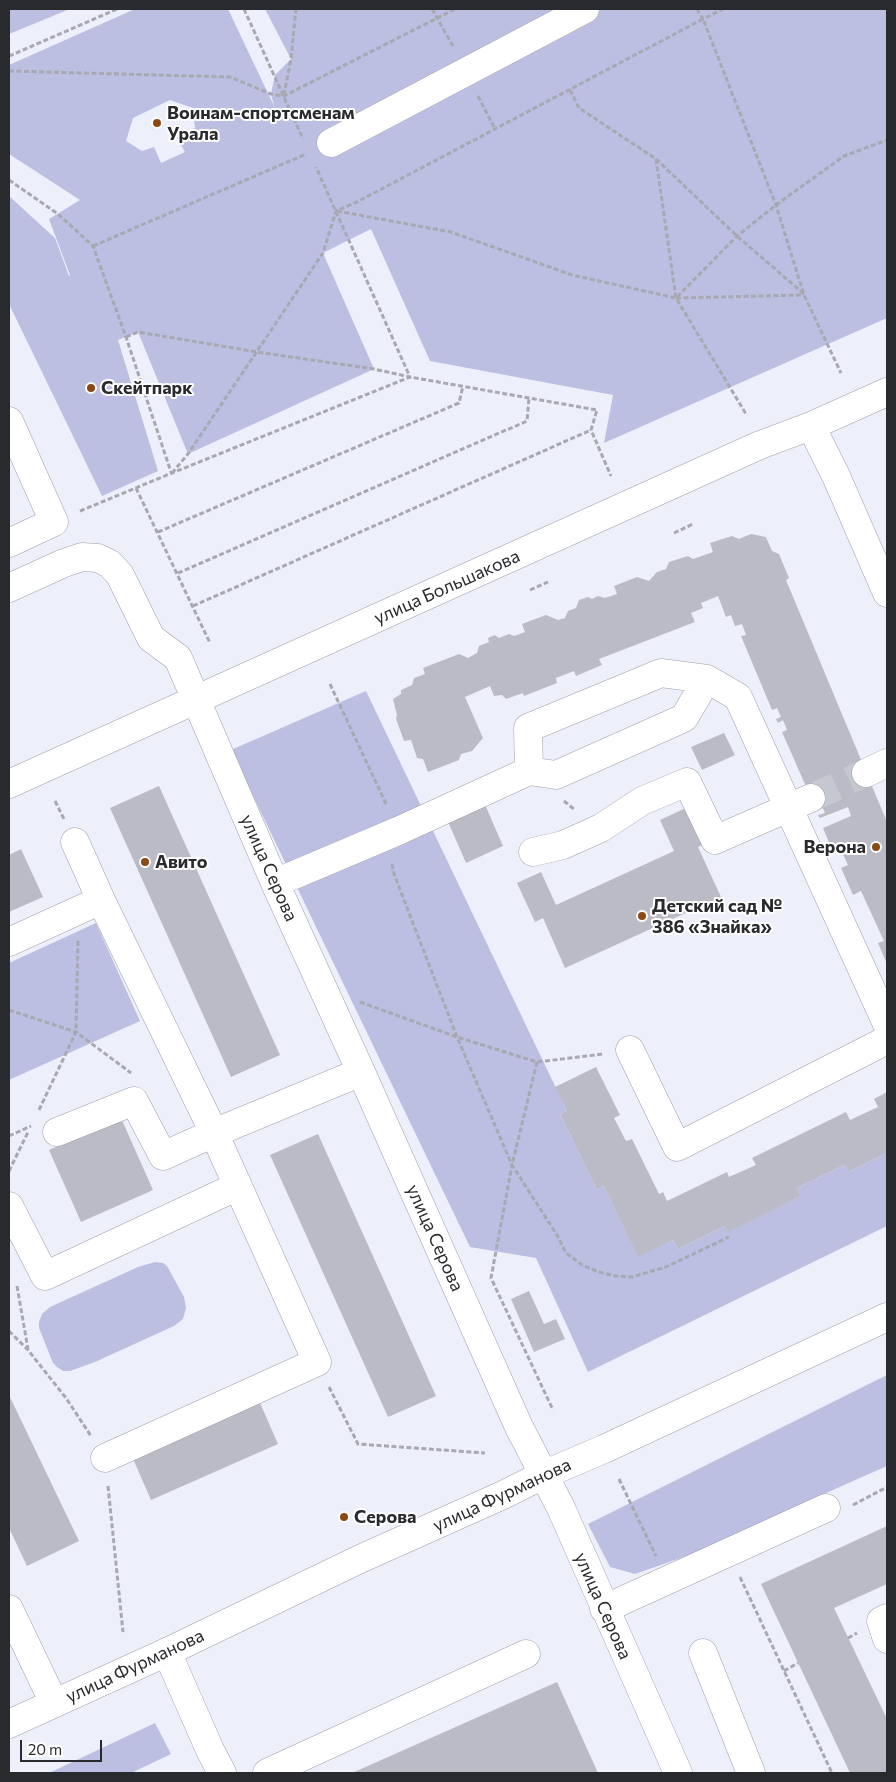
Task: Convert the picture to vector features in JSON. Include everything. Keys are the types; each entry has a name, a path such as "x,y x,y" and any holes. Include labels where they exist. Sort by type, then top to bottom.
{"street":[{"path":"315,150 585,9"},
{"name":"улица Большакова","path":"9,784 760,445 811,426 887,392"},
{"path":"9,421 54,522 9,543"},
{"path":"811,426 836,476 887,593"},
{"name":"улица Серова","path":"9,588 64,563 82,557 98,558 110,564 120,575 151,638 178,658 275,883 515,1418 561,1508 677,1773"},
{"path":"529,771 528,728 662,673 707,679 738,697 799,803 887,1024"},
{"path":"275,883 398,831 529,771 556,774 684,718 707,679"},
{"path":"533,852 563,845 601,828 642,801 687,782 715,840 799,803"},
{"path":"75,842 90,905 214,1133 317,1362 105,1458"},
{"path":"9,942 90,905"},
{"path":"630,1050 677,1147 887,1040"},
{"path":"57,1132 134,1101 163,1156 361,1072"},
{"path":"9,1206 45,1276 238,1186"},
{"name":"улица Фурманова","path":"9,1724 167,1652 543,1474 604,1449 887,1317"},
{"path":"604,1609 826,1508"},
{"path":"9,1609 54,1703"},
{"path":"887,1618 881,1621 887,1639"},
{"path":"167,1652 222,1773"},
{"path":"703,1653 751,1773"},
{"path":"267,1773 526,1654"}],"path":[{"path":"9,56 117,9"},
{"path":"244,9 284,96 315,150 336,211 410,377"},
{"path":"284,96 291,59 296,9"},
{"path":"432,9 437,18"},
{"path":"9,71 230,77 271,94 284,96 455,9"},
{"path":"697,9 776,205 804,295 841,373"},
{"path":"172,473 188,454 323,253 336,211 357,202 723,9"},
{"path":"570,90 579,108 656,159 737,236 804,295"},
{"path":"676,298 737,236 776,205 844,156 887,140"},
{"path":"93,246 315,150"},
{"path":"656,159 676,298 746,414"},
{"path":"9,180 58,214 93,246 172,473"},
{"path":"336,211 451,232 572,275 676,298 804,295"},
{"path":"126,337 138,332 374,369 597,410 590,430 611,476"},
{"path":"54,522 410,377"},
{"path":"158,532 459,403 463,386"},
{"path":"178,573 527,421 529,398"},
{"path":"193,606 590,430"},
{"path":"136,488 210,643"},
{"path":"674,532 693,524"},
{"path":"530,590 548,582"},
{"path":"330,684 398,831 390,853 394,874 457,1037 512,1164 557,1235 566,1254 582,1265 599,1272 632,1277 666,1267 729,1237"},
{"path":"556,774 565,804 601,828"},
{"path":"55,801 75,842"},
{"path":"9,1171 76,1032 90,905"},
{"path":"324,989 457,1037 537,1062 630,1050"},
{"path":"9,1010 76,1032 137,1077"},
{"path":"537,1062 512,1164 491,1278 553,1410"},
{"path":"9,1136 31,1126"},
{"path":"17,1285 28,1350"},
{"path":"317,1362 358,1444 485,1454"},
{"path":"619,1479 668,1580"},
{"path":"739,1576 832,1773"},
{"path":"784,1670 798,1663"}],"shaded area":[{"path":"9,9 70,9 9,34"},
{"path":"135,9 228,9 274,106 271,94 275,75 291,59 265,9 887,9 887,318 604,443 613,395 430,361 371,229 323,253 374,369 188,454 138,332 118,340 158,471 102,496 9,304 9,196 55,238 69,276 49,219 80,200 9,154 9,65","holes":["170,100 193,108 195,128 177,138 185,152 161,163 154,147 142,151 126,141 133,118"]},
{"path":"366,691 567,1111 560,1114 597,1190 604,1186 638,1256 673,1240 678,1249 725,1226 728,1231 801,1196 797,1188 844,1165 848,1172 887,1153 887,1226 588,1372 536,1258 470,1247 231,750"},
{"path":"96,923 140,1021 9,1080 9,963"},
{"path":"155,1262 163,1263 167,1266 184,1297 186,1308 183,1319 174,1326 95,1362 70,1371 63,1371 57,1367 53,1363 39,1328 42,1314 50,1307 138,1267"},
{"path":"887,1375 887,1466 712,1547 635,1574 610,1567 588,1524"},
{"path":"155,1723 171,1754 131,1773 49,1773"}],"building":[{"path":"751,534 766,537 772,551 779,554 789,578 786,580 887,822 887,964 878,943 884,941 861,891 853,895 841,868 848,865 838,844 831,847 823,828 851,816 848,807 820,818 818,815 825,813 821,804 815,807 782,732 787,730 783,720 778,723 776,719 781,717 777,708 772,710 741,636 746,635 742,624 735,626 731,615 726,617 718,596 701,603 703,608 691,613 695,622 599,659 602,665 576,676 574,671 556,678 557,683 524,696 523,693 506,699 502,695 494,696 490,686 465,697 483,738 472,751 461,754 459,760 428,772 423,759 417,758 411,740 404,741 396,719 397,715 393,699 401,694 401,690 412,685 414,678 425,674 423,668 459,654 468,658 477,653 479,646 489,642 488,638 495,635 499,638 509,634 514,636 525,632 522,624 546,615 558,620 565,618 568,611 576,608 579,600 588,597 592,599 598,596 605,598 617,594 614,586 637,577 649,581 657,572 666,569 669,562 688,556 693,559 713,552 710,543 732,536 739,539"},
{"path":"724,733 735,755 702,770 691,747"},
{"path":"159,786 280,1055 231,1077 110,808"},
{"path":"483,800 503,846 466,863 446,817"},
{"path":"688,807 705,844 698,847 721,897 565,968 543,918 535,922 517,883 541,872 556,905 674,851 660,820"},
{"path":"21,849 43,897 9,912 9,855"},
{"path":"596,1067 620,1115 614,1118 626,1141 632,1139 659,1194 663,1192 667,1201 727,1172 729,1177 756,1165 752,1158 846,1112 850,1120 878,1107 874,1099 887,1092 887,1153 848,1172 844,1165 797,1188 801,1196 728,1232 725,1226 678,1249 673,1240 638,1257 604,1186 597,1190 560,1114 567,1111 555,1087"},
{"path":"121,1118 153,1190 81,1222 49,1150"},
{"path":"318,1134 436,1396 388,1417 270,1155"},
{"path":"529,1291 544,1324 556,1319 565,1339 534,1352 511,1299"},
{"path":"9,1395 79,1541 27,1566 9,1528"},
{"path":"257,1396 278,1444 151,1500 130,1452"},
{"path":"887,1526 887,1584 834,1608 887,1719 887,1773 850,1773 761,1584"},
{"path":"557,1682 598,1773 352,1773"}],"tunnel":[{"path":"811,798 866,773"}],"place":[{"name":"Воинам-спортсменам Урала","path":"157,123"},
{"name":"Скейтпарк","path":"91,388"},
{"name":"Верона","path":"876,847"},
{"name":"Авито","path":"145,862"},
{"name":"Детский сад № 386 «Знайка»","path":"642,916"},
{"name":"Серова","path":"344,1517"}]}
